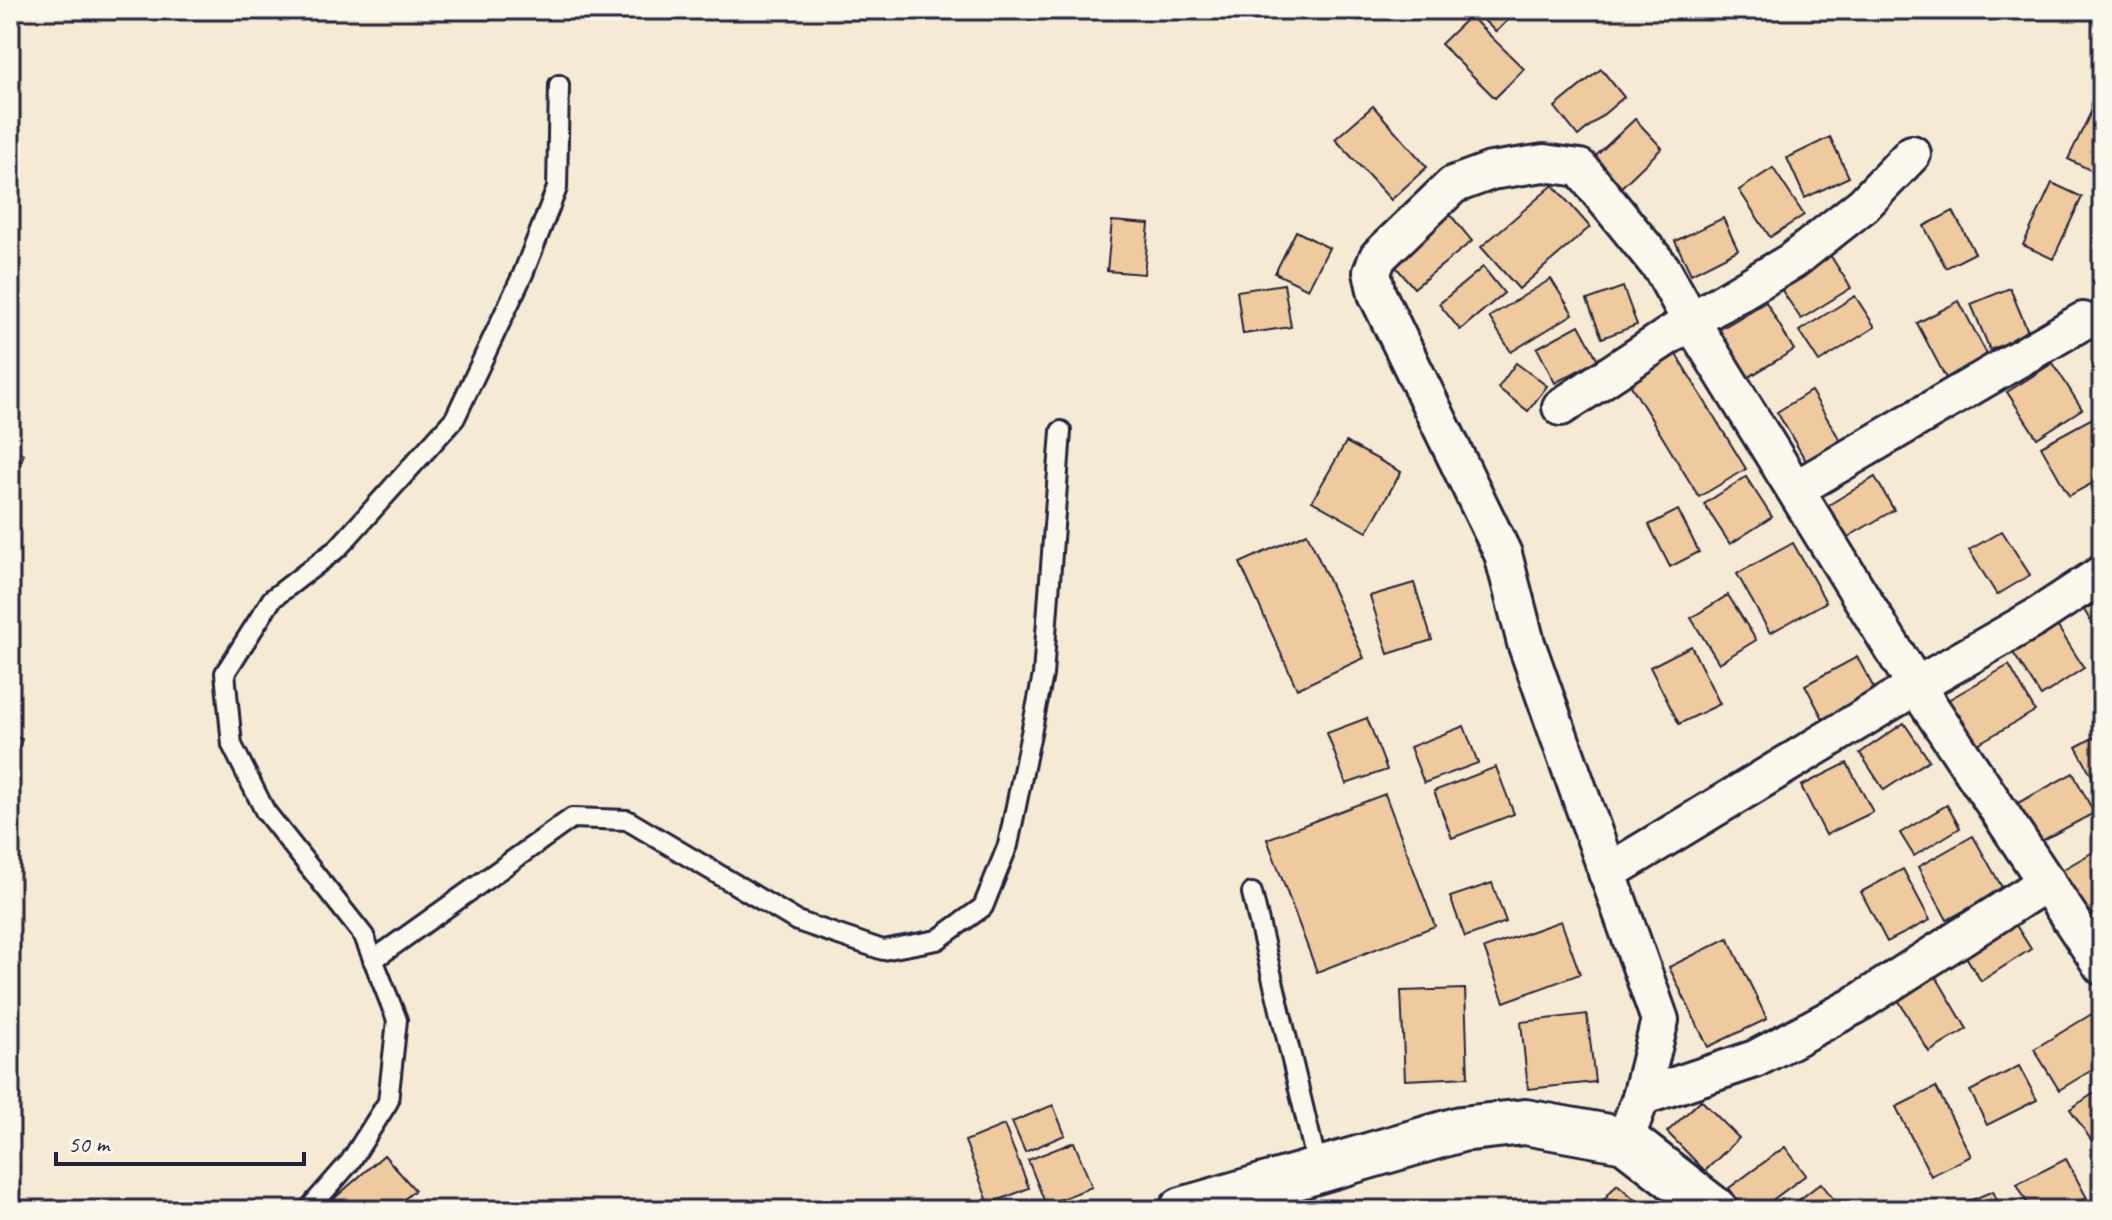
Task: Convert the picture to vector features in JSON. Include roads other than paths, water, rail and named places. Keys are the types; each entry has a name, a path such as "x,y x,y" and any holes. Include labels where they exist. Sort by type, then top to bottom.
{"street":[{"path":"1561,407 1691,321 1792,261 1863,205 1912,154"},
{"path":"1625,1140 1641,1097 1660,1020 1526,643 1503,554 1377,294 1372,272 1378,257 1453,185 1491,171 1544,163 1580,168 1662,269 1916,686 2102,966"},
{"path":"1796,489 2083,321"},
{"path":"1607,873 1916,686 2035,618 2102,574"},
{"path":"1641,1097 1755,1059 1854,1006 2047,882"},
{"path":"1182,1210 1461,1129 1525,1122 1625,1140 1715,1210"}],"lane":[{"path":"308,1210 350,1162 388,1102 397,1020 364,936 258,798 232,745 225,673 272,599 338,548 455,418 523,274 557,188 559,85"},
{"path":"373,960 572,818 627,820 797,921 883,950 937,940 983,907 1008,845 1043,675 1061,431"},
{"path":"1252,893 1318,1169"}]}
